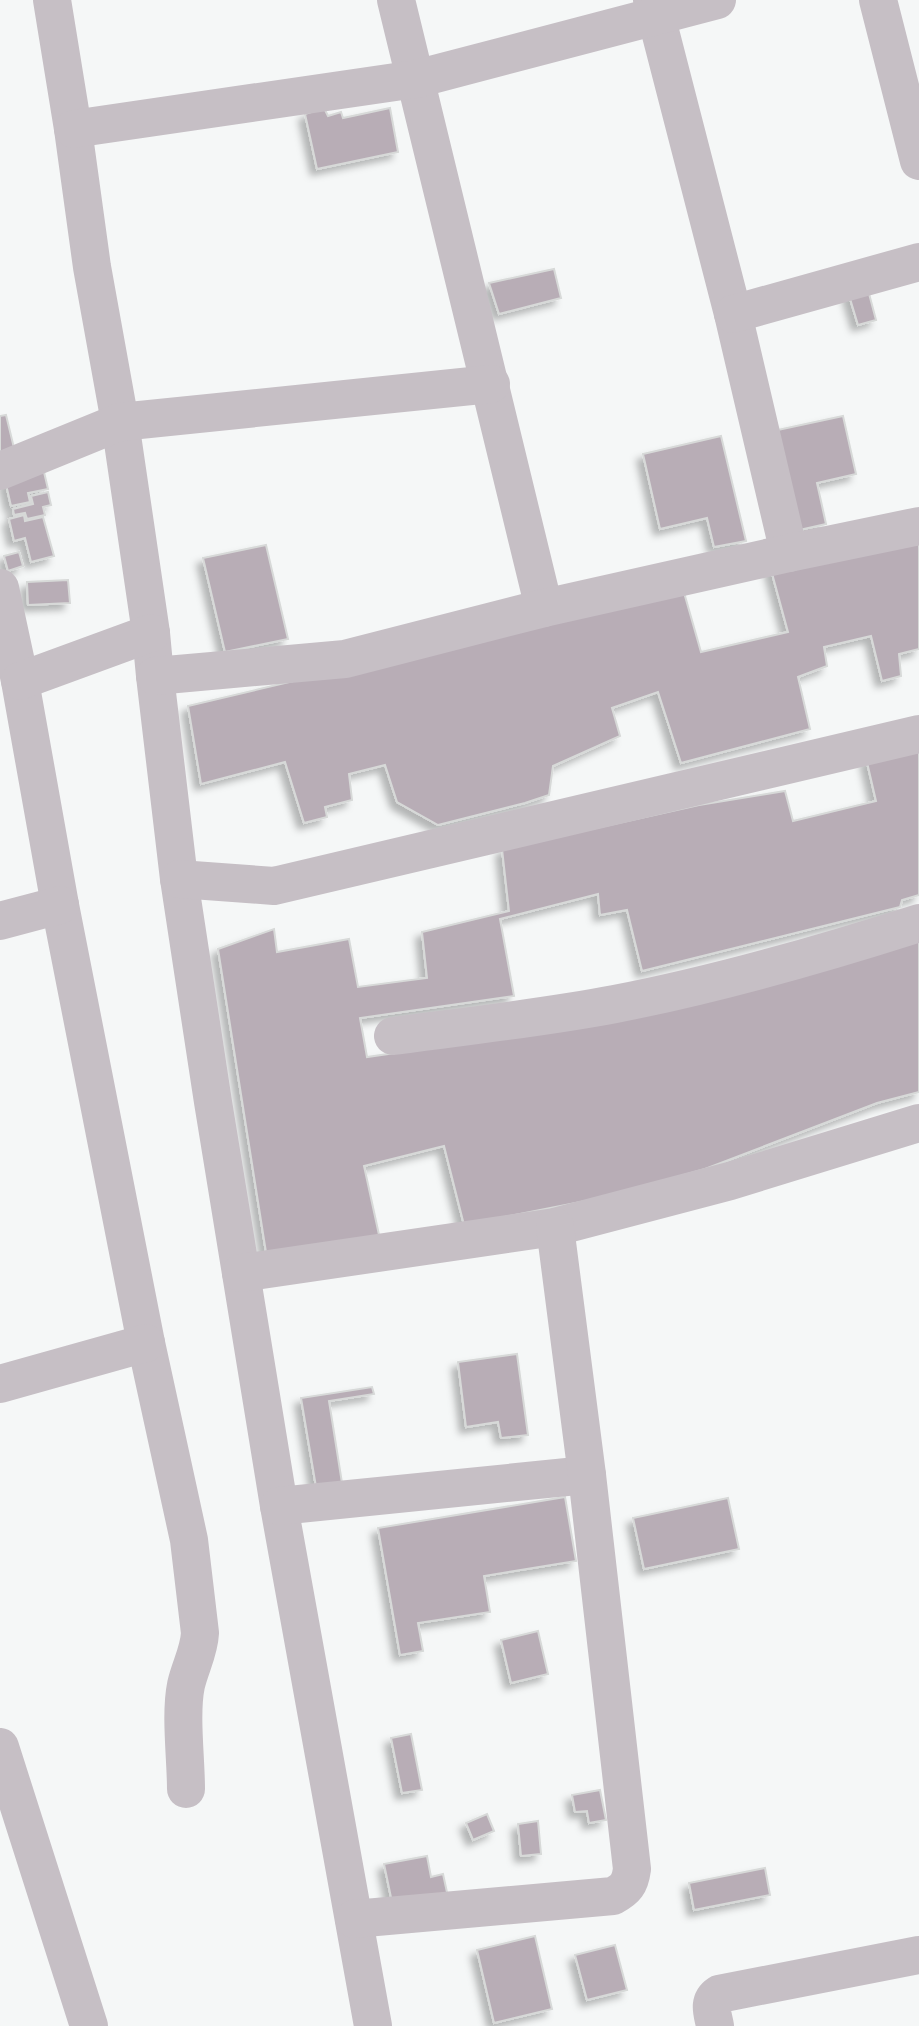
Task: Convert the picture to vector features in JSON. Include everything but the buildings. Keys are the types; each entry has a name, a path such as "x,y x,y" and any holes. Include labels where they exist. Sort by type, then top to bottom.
{"street":[{"path":"52,0 74,129 92,267 120,422 151,633 179,879 241,1273 279,1506 373,2026"},
{"path":"396,0 544,608"},
{"path":"74,129 416,79 654,8 717,0"},
{"path":"878,0 908,72 919,161"},
{"path":"654,8 733,314 789,553"},
{"path":"733,314 919,262"},
{"path":"0,471 120,422 491,384"},
{"path":"155,676 345,659 544,608 919,526"},
{"path":"0,587 146,1343 189,1540 200,1633 199,1647 186,1684 184,1703 186,1789"},
{"path":"20,681 151,633"},
{"path":"179,879 274,886 919,734"},
{"path":"0,921 60,905"},
{"path":"393,1036 628,1001 811,956 919,923"},
{"path":"241,1273 555,1227 730,1181 919,1123"},
{"path":"354,1919 613,1896 625,1889 630,1882 632,1869 587,1475 555,1227"},
{"path":"0,1384 146,1343"},
{"path":"279,1506 587,1475"},
{"path":"0,1747 89,2026"},
{"path":"715,2026 711,2003 719,1994 919,1955"}]}
